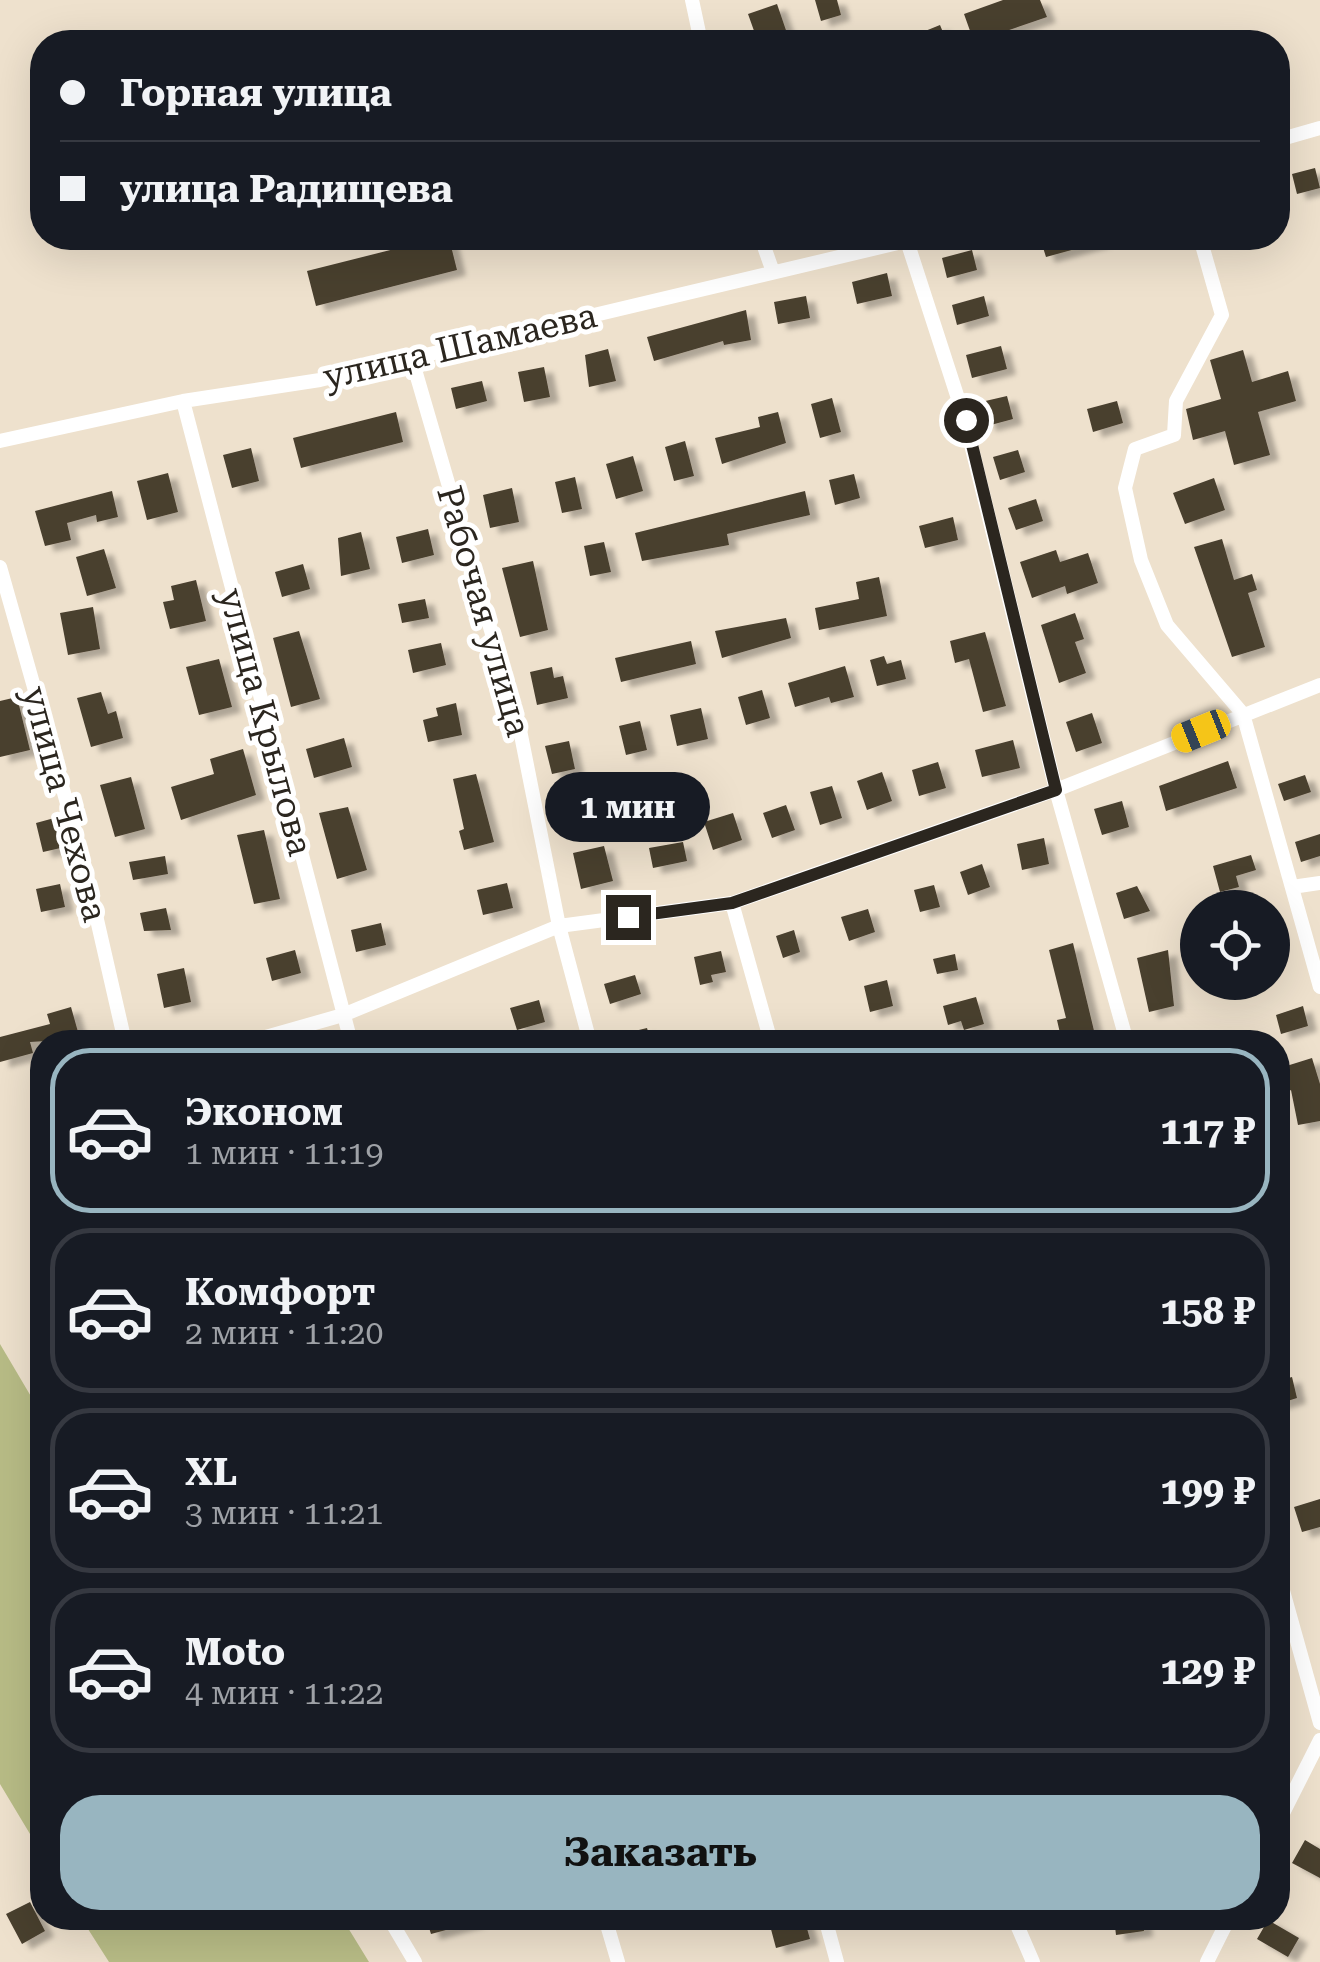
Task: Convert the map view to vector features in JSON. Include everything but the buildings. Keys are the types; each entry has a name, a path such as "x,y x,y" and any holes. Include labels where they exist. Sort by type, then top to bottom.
{"street":[{"path":"692,0 698,30"},
{"path":"1290,137 1320,128"},
{"path":"765,250 773,272"},
{"name":"улица Шамаева","path":"0,442 183,401 320,380 866,250"},
{"path":"916,250 966,420 1056,790 1125,1030"},
{"path":"1203,250 1222,315 1176,401 1174,434 1135,449 1125,488 1141,560 1167,624 1244,714 1320,987"},
{"name":"Рабочая улица","path":"411,356 520,730 559,926 587,1030"},
{"name":"улица Крылова","path":"183,401 348,1030"},
{"name":"улица Чехова","path":"0,566 85,867 121,1030"},
{"path":"291,1030 344,1015 559,926 732,903 1056,790 1320,684"},
{"path":"1292,886 1320,883"},
{"path":"732,903 768,1030"},
{"path":"1290,1616 1320,1723"},
{"path":"1290,1799 1320,1740"},
{"path":"396,1930 415,1962"},
{"path":"609,1930 618,1962"},
{"path":"828,1930 837,1962"},
{"path":"1019,1930 1033,1962"},
{"path":"1207,1962 1223,1930"}],"green space":[{"path":"0,1344 30,1395 30,1834 0,1784"},
{"path":"89,1930 349,1930 369,1962 109,1962"}],"route":[{"path":"628,917 732,903 1056,790 966,420"}]}
